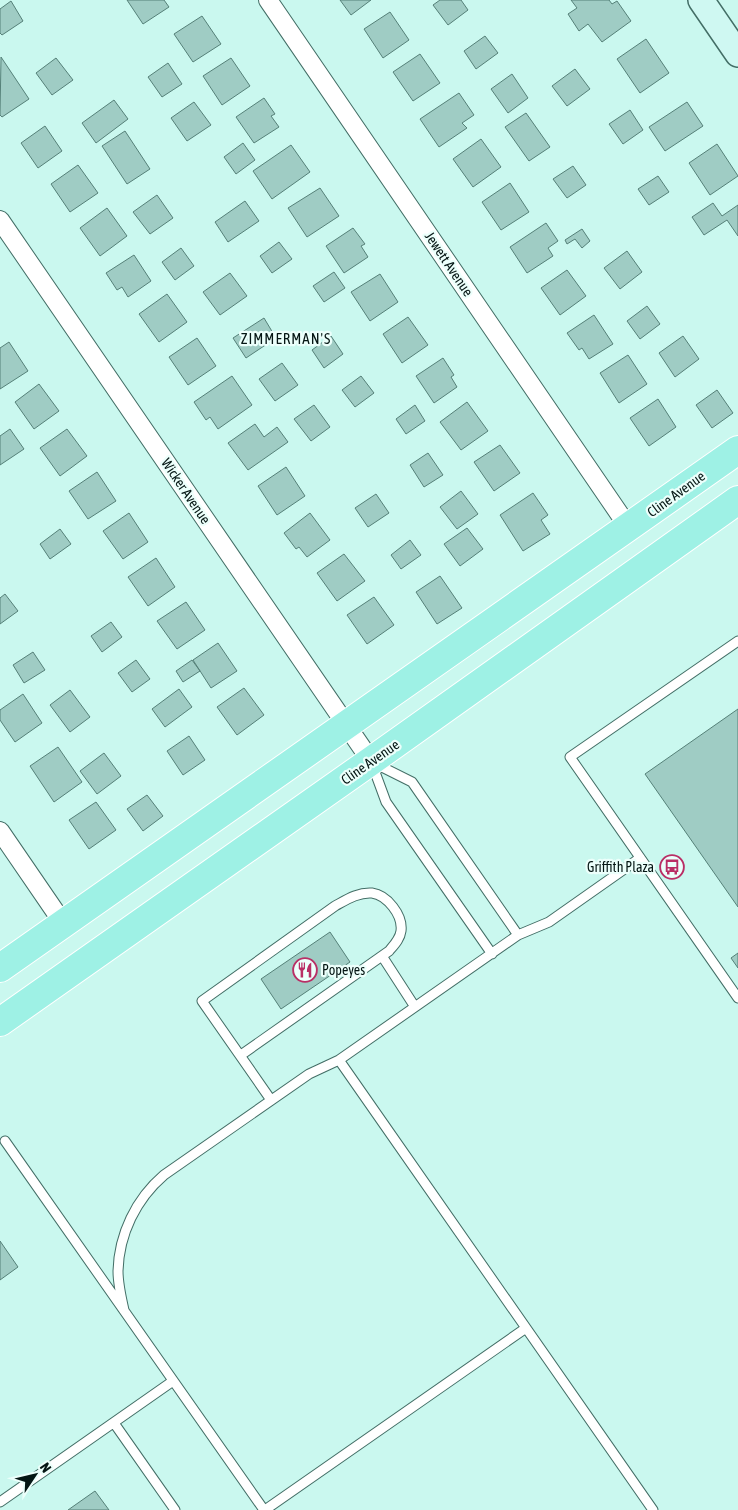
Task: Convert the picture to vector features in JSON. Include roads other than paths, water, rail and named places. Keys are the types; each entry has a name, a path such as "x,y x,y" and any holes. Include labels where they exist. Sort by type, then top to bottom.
{"main road":[{"name":"Cline Avenue","path":"0,968 738,450"},
{"name":"Cline Avenue","path":"0,1022 372,761 738,500"}],"street":[{"name":"Jewett Avenue","path":"268,0 629,528"},
{"path":"701,0 738,54"},
{"name":"Wicker Avenue","path":"0,220 372,761"},
{"path":"0,830 63,923"}],"lane":[{"path":"738,642 570,757 738,998"},
{"path":"372,761 412,782 518,935"},
{"path":"372,761 386,802 492,954"},
{"path":"124,1310 118,1272 120,1251 134,1210 152,1185 310,1074 339,1060 518,935 548,922 640,858"},
{"path":"241,1056 382,956 396,943 401,930 399,918 392,906 382,896 371,893 358,895 335,906 202,1000 241,1056 272,1100"},
{"path":"382,956 415,1007"},
{"path":"339,1060 653,1510"},
{"path":"5,1141 265,1510 526,1328"},
{"path":"0,1502 173,1381"},
{"path":"114,1422 175,1510"}],"place":[{"name":"Griffith Plaza","path":"672,867"},
{"name":"Popeyes","path":"305,970"}],"district":[{"name":"ZIMMERMAN'S","path":"286,338"}]}
